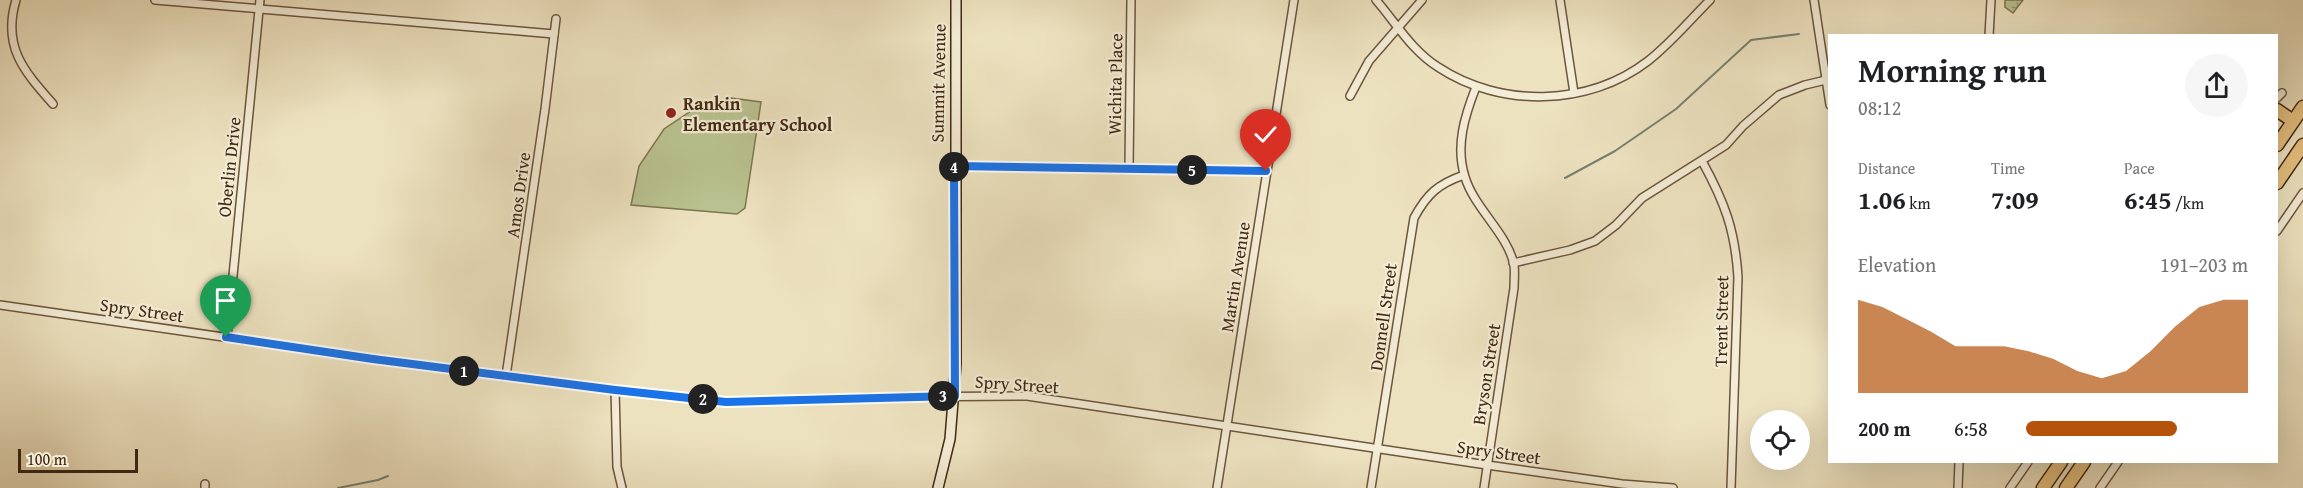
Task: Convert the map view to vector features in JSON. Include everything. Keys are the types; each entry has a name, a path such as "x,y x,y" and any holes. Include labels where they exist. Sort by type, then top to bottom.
{"highway":[{"path":"2278,144 2303,107"},
{"path":"2278,111 2293,122"},
{"path":"2278,151 2293,122"},
{"path":"2278,182 2303,145"},
{"path":"2043,488 2060,463"},
{"path":"2066,488 2083,463"}],"main road":[{"name":"Summit Avenue","path":"938,488 950,439 955,396 956,0"}],"street":[{"path":"16,0 11,17 11,34 15,52 24,71 54,104"},
{"path":"155,0 554,34"},
{"name":"Oberlin Drive","path":"226,337 260,0"},
{"name":"Wichita Place","path":"1129,168 1131,0"},
{"name":"Martin Avenue","path":"1218,488 1294,0"},
{"path":"1376,0 1410,43 1437,67 1476,87 1494,93 1536,97 1575,93 1601,87 1624,76 1649,60 1710,0"},
{"path":"1350,96 1369,61 1422,0"},
{"path":"1560,0 1575,93"},
{"path":"1476,87 1464,118 1461,144 1464,175 1469,189 1503,240 1514,263 1570,250 1595,241 1616,225 1642,198 1725,145 1779,95 1805,84 1828,79 1814,0"},
{"path":"1989,34 1991,0"},
{"name":"Amos Drive","path":"506,376 556,19"},
{"name":"Trent Street","path":"1702,161 1726,210 1737,253 1731,488"},
{"path":"954,166 1266,171"},
{"name":"Donnell Street","path":"1371,488 1414,218 1425,199 1445,182 1464,175"},
{"path":"2278,230 2303,193"},
{"name":"Bryson Street","path":"1484,488 1514,288 1514,263"},
{"name":"Spry Street","path":"0,305 506,376 615,390 744,402 1027,396 1487,465 1622,484 1673,488"},
{"path":"615,390 616,467 622,488"},
{"path":"1958,488 1959,463"},
{"path":"2010,488 2027,463"},
{"path":"2100,488 2117,463"}],"green space":[{"path":"2005,0 2023,0 2013,13 2005,7"},
{"path":"731,98 761,102 745,208 737,214 631,205 639,166 664,129 700,105"}],"waterway":[{"path":"1565,178 1615,151 1676,109 1751,40 1799,34"},
{"path":"338,488 388,476"}],"place":[{"name":"Rankin Elementary School","path":"671,113"}],"route":[{"path":"226,337 373,359 726,402 955,396 954,166 1266,171"}]}
